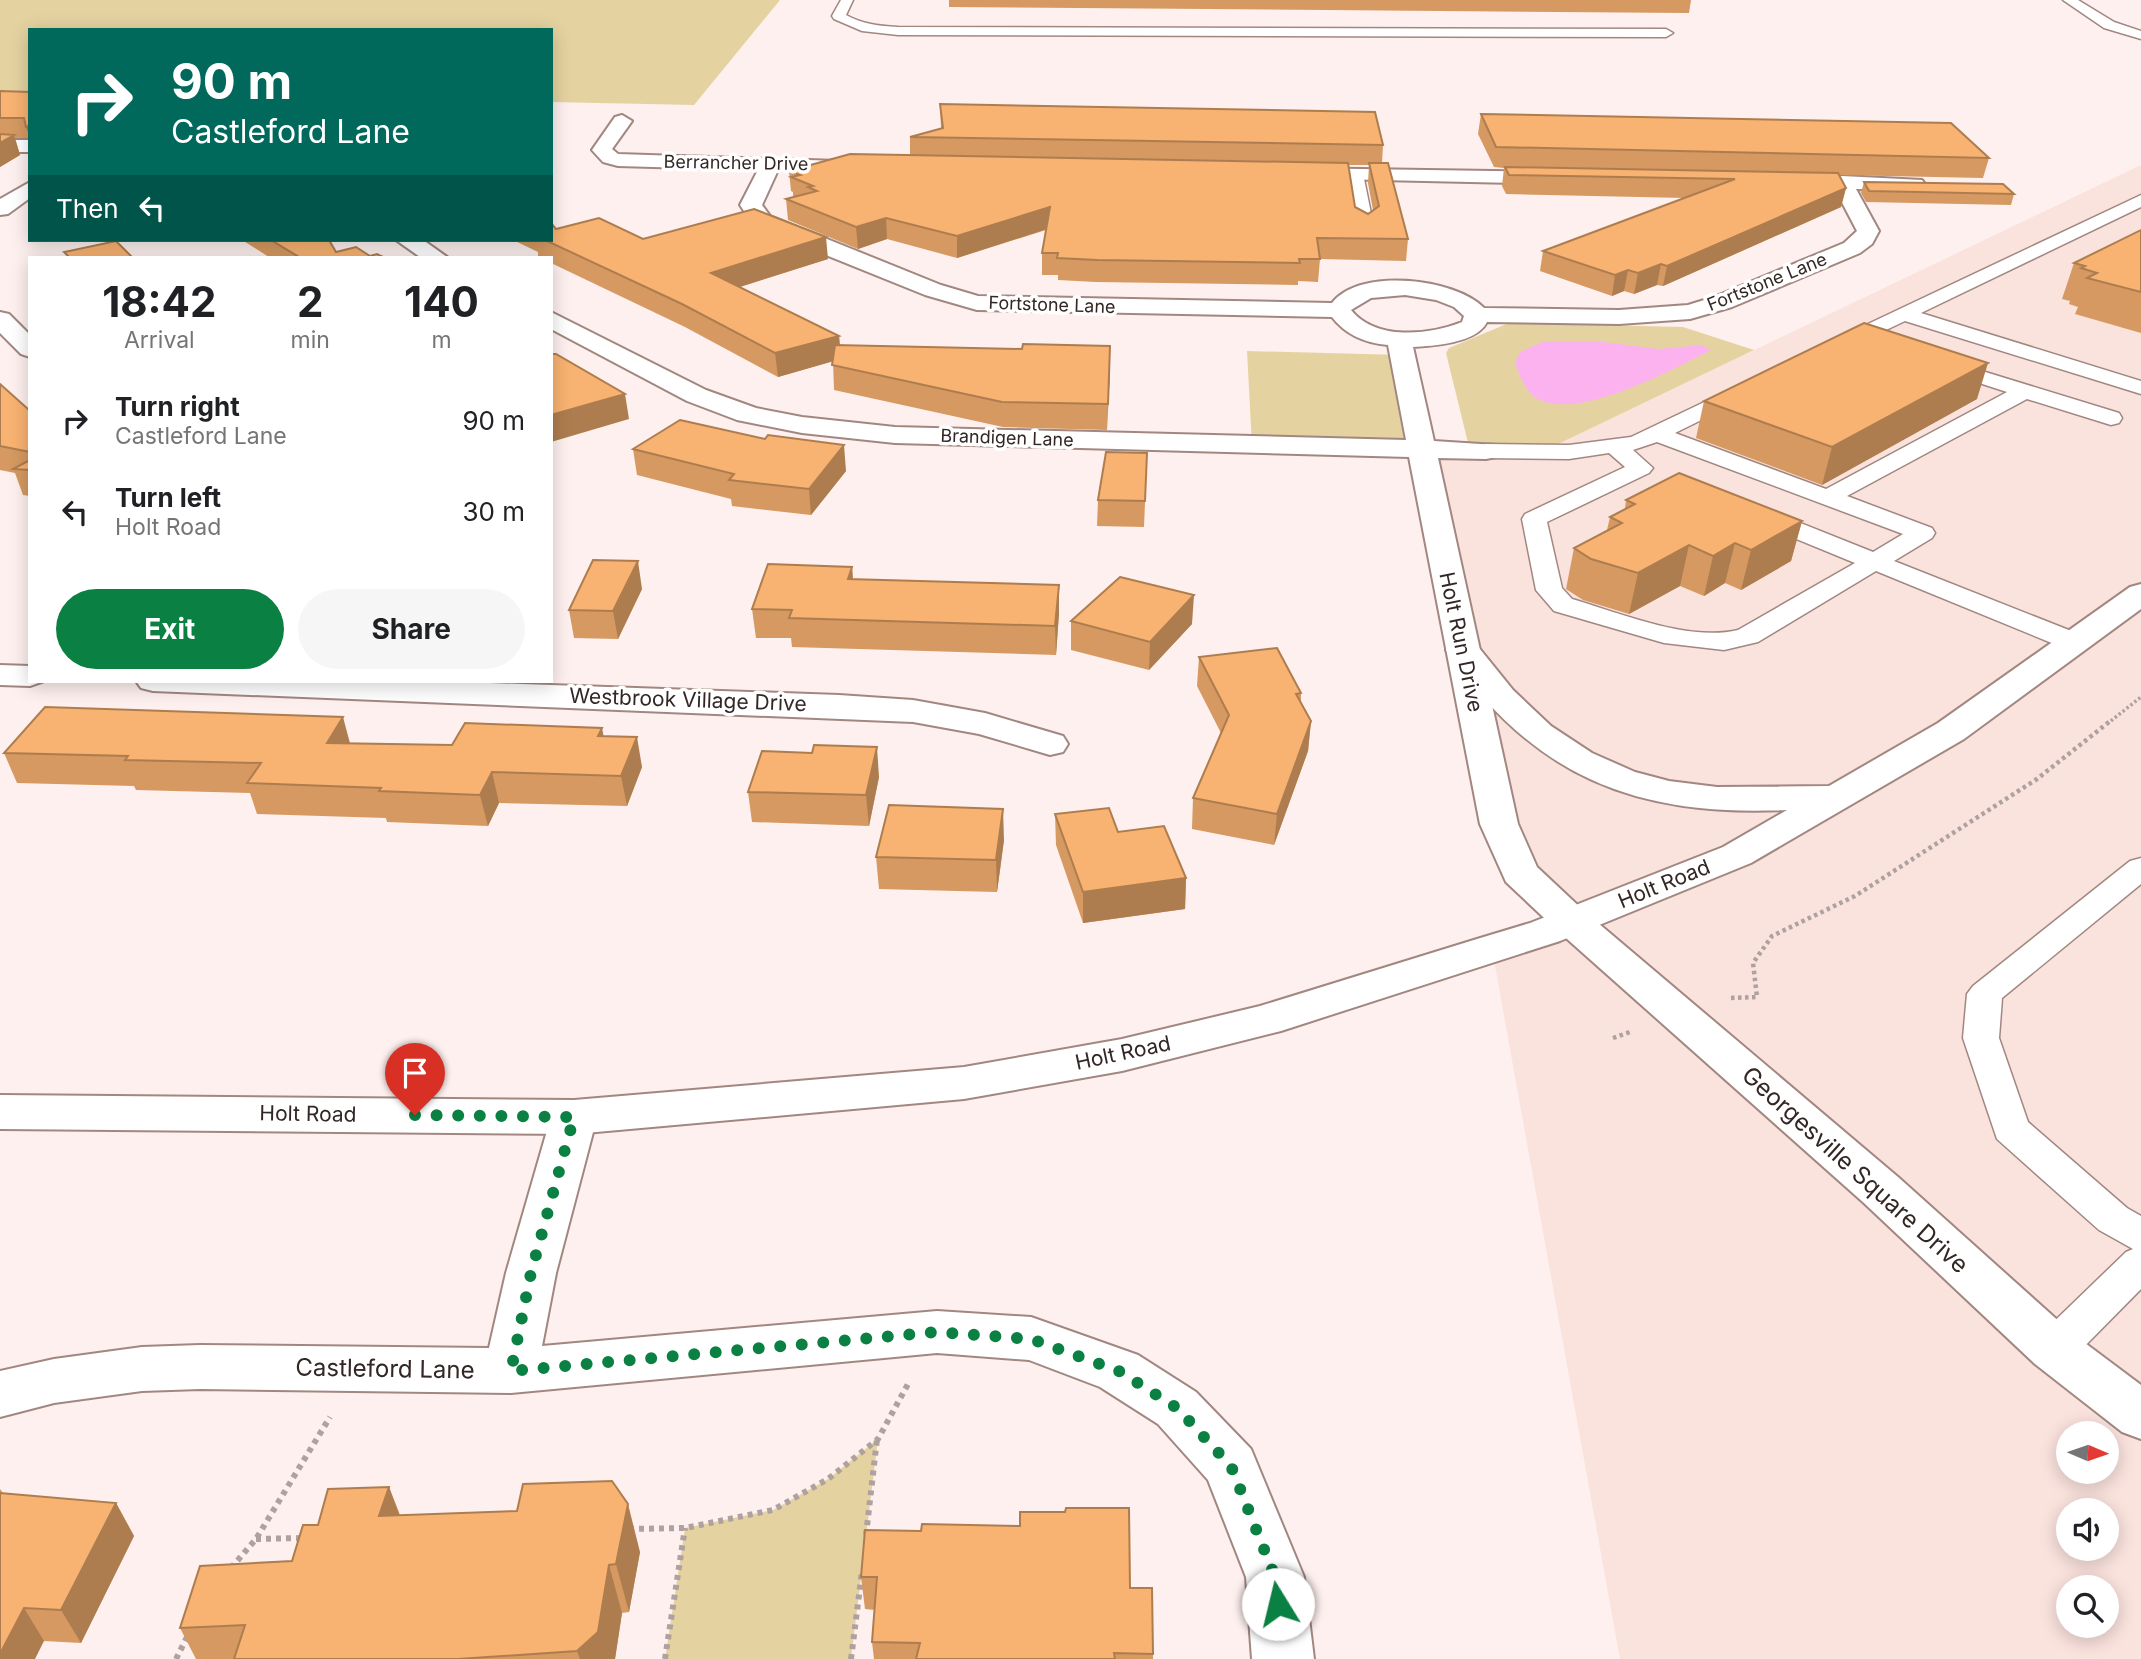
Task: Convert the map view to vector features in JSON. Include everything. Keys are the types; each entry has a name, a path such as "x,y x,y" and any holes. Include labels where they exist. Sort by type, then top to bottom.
{"street":[{"name":"Berrancher Drive","path":"622,121 603,146 604,154 610,158 631,161 879,166"},
{"path":"0,146 28,146"},
{"name":"Fortstone Lane","path":"771,164 751,205 762,221 933,290 977,303 1016,306 1339,310"},
{"path":"1273,173 1577,178"},
{"path":"1772,181 1935,184"},
{"name":"Fortstone Lane","path":"1477,315 1619,317 1690,312 1723,302 1852,248 1864,239 1868,231 1842,183"},
{"path":"0,209 28,189"},
{"path":"410,242 434,256"},
{"path":"1405,288 1453,297 1470,305 1477,315 1473,326 1456,335 1430,340 1398,339 1356,328 1344,319 1339,310 1345,301 1358,293 1405,288"},
{"path":"0,319 28,347"},
{"name":"Brandigen Lane","path":"553,320 685,391 747,414 819,428 895,435 1486,452"},
{"name":"Holt Run Drive","path":"1398,339 1499,824 1520,873 1571,921"},
{"path":"575,363 612,351"},
{"name":"Holt Road","path":"0,1112 574,1117 964,1083 1122,1055 1266,1020 1492,949 1571,921 1737,855 1951,731 2141,594"},
{"path":"1462,650 1488,686 1530,727 1567,755 1608,776 1660,792 1704,799 1761,802 1838,796"},
{"path":"0,675 28,676"},
{"name":"Westbrook Village Drive","path":"208,683 913,711 985,724 1050,744"},
{"name":"Georgesville Square Drive","path":"1571,921 1881,1190 2054,1349 2141,1416"},
{"path":"511,1371 534,1262 574,1117"},
{"name":"Castleford Lane","path":"0,1394 54,1381 142,1369 511,1371 937,1332 1031,1339 1119,1371 1177,1408 1231,1466 1275,1577 1283,1659"}],"lane":[{"path":"847,0 839,16 849,23 874,30 918,33 1666,33"},
{"path":"2069,0 2109,25 2141,35"},
{"path":"1354,174 1366,228"},
{"path":"1817,356 2141,200"},
{"path":"1903,314 2141,388"},
{"path":"1854,338 1881,346"},
{"path":"1920,358 2110,418"},
{"path":"1486,452 1569,452 1636,443 1755,386"},
{"path":"1828,497 2025,391"},
{"path":"1641,468 1534,519 1549,590 1563,605 1664,635 1724,642 1748,636 1923,533 1656,433"},
{"path":"1614,446 1641,468 1665,478"},
{"path":"1739,507 2074,642"},
{"path":"2141,867 1985,994 1981,1038 2011,1129 2113,1219 2141,1236"},
{"path":"2054,1349 2141,1263"}],"path":[{"path":"1613,1038 1734,996 1757,998 1753,963 1772,936 1855,895 2025,786 2141,697"},
{"path":"624,1529 685,1528 773,1510 828,1479 878,1438 937,1332"},
{"path":"229,1571 256,1539 359,1369"},
{"path":"864,1549 878,1438"},
{"path":"665,1659 685,1528"},
{"path":"256,1539 308,1538"},
{"path":"851,1659 863,1563"},
{"path":"176,1659 188,1635"}],"shaded area":[{"path":"0,0 780,0 694,105 553,102 553,28 28,28 28,93 0,92"},
{"path":"2141,165 2141,1659 1620,1659 1492,949 1570,921 1520,873 1421,450 1552,447"},
{"path":"1509,323 1683,327 1754,350 1552,447 1470,451 1446,353 1449,348"},
{"path":"1545,341 1594,341 1659,349 1701,345 1711,350 1626,390 1577,403 1555,404 1538,399 1530,392 1515,363 1520,352"},
{"path":"1247,351 1402,355 1421,450 1252,445"},
{"path":"878,1439 851,1659 665,1659 685,1528 773,1510 828,1479"}],"building":[{"path":"0,91 28,92 28,126 26,127 24,118 0,118"},
{"path":"940,104 1375,112 1383,145 910,137 943,128"},
{"path":"1481,114 1951,123 1989,158 1496,147"},
{"path":"0,134 14,135 0,143"},
{"path":"850,154 1348,163 1355,207 1368,214 1379,206 1369,163 1388,163 1408,239 1317,238 1320,259 1299,259 1300,263 1057,258 1058,253 1042,253 1050,207 957,236 886,218 856,227 786,199 817,191 808,187 813,186 791,177 800,175 789,171"},
{"path":"1505,167 1838,173 1846,188 1667,266 1661,264 1638,273 1628,270 1615,275 1543,251 1735,179 1509,175"},
{"path":"1864,182 2003,184 2014,194 1869,191"},
{"path":"754,209 826,237 711,273 839,336 775,353 682,304 549,242 553,242 553,225 556,229 599,218 643,239"},
{"path":"2141,230 2141,292 2087,278 2097,273 2074,263"},
{"path":"111,242 117,242 131,256 68,256 64,252"},
{"path":"274,242 330,242 336,252 356,247 370,256 297,256"},
{"path":"1864,323 1988,363 1832,447 1704,401"},
{"path":"1023,344 1110,346 1108,404 1002,402 832,365 835,345 1022,349"},
{"path":"553,354 556,354 625,394 553,414"},
{"path":"0,384 28,409 28,452 0,446"},
{"path":"680,420 765,439 768,435 844,445 809,489 729,480 734,474 633,449"},
{"path":"1106,452 1147,453 1145,501 1098,500"},
{"path":"28,461 28,470 13,469"},
{"path":"1679,473 1802,521 1751,550 1735,543 1713,556 1689,545 1638,573 1591,559 1574,548 1622,523 1610,517 1635,504 1626,500"},
{"path":"593,560 638,561 613,611 569,610"},
{"path":"768,564 852,567 848,579 1059,585 1055,626 789,618 792,610 752,609"},
{"path":"1120,577 1194,595 1150,642 1071,621"},
{"path":"1277,648 1301,693 1296,694 1311,721 1277,814 1193,798 1229,715 1199,657"},
{"path":"45,707 343,717 327,743 452,745 465,723 602,728 598,736 637,737 621,776 492,772 480,795 379,791 381,788 247,783 261,763 125,760 128,756 4,753"},
{"path":"814,745 877,747 866,795 748,792 762,751 812,753"},
{"path":"889,805 1003,809 996,860 876,857"},
{"path":"1109,808 1118,832 1164,826 1186,878 1083,892 1055,814"},
{"path":"612,1481 628,1504 616,1564 609,1565 598,1632 577,1651 458,1659 234,1659 245,1625 180,1628 200,1566 292,1561 303,1525 318,1525 328,1489 389,1487 379,1516 517,1511 523,1484"},
{"path":"0,1493 116,1503 61,1610 24,1608 0,1654"},
{"path":"1066,1508 1129,1508 1130,1588 1152,1588 1153,1654 1114,1653 1115,1659 916,1659 920,1643 872,1642 877,1577 861,1577 865,1530 921,1531 922,1524 1020,1526 1020,1512 1065,1512"}],"route":[{"path":"415,1115 574,1117 531,1273 511,1371 937,1332 1031,1339 1119,1371 1177,1408 1231,1466 1275,1577 1278,1604"}]}
